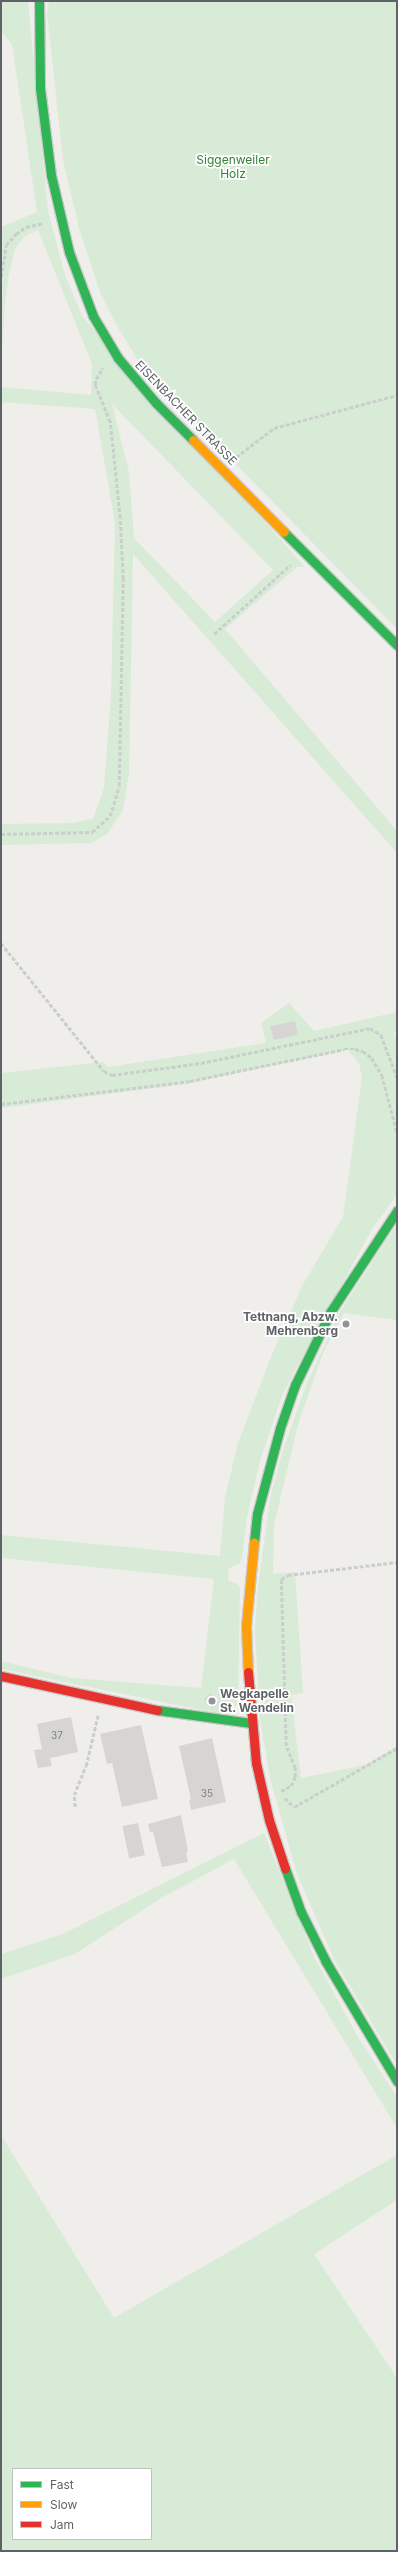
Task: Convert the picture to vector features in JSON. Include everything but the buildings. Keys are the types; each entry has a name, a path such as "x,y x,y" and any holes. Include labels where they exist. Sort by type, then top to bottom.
{"street":[{"name":"EISENBACHER STRASSE","path":"39,1 41,101 51,175 61,220 81,288 93,316 118,358 156,403 397,645"},
{"path":"397,1211 359,1266 319,1332 295,1385 269,1466 257,1514 249,1578 246,1626 251,1724 256,1763 269,1820 301,1912 354,2013 397,2081"},
{"path":"1,1676 168,1712 251,1724"}],"path":[{"path":"1,277 6,245 16,234 26,227 61,220"},
{"path":"1,834 92,832 110,816 119,786 123,579 120,518 110,422 95,385 96,379 101,370 118,358"},
{"path":"221,468 274,428 397,395"},
{"path":"214,634 304,551"},
{"path":"1,943 104,1071 112,1075 201,1063 370,1028 381,1035 397,1077"},
{"path":"1,1104 190,1081 344,1049 355,1049 363,1051 372,1058 382,1076 397,1132"},
{"path":"397,1562 288,1576 281,1579 286,1746 295,1768 295,1777 291,1786 279,1792 294,1807 397,1748"},
{"path":"75,1807 74,1795 86,1766 103,1698"}],"green space":[{"path":"1,1 28,1 48,211 65,275 82,316 305,567 297,567 225,629 397,831 397,853 133,554 129,774 123,810 107,834 91,843 1,845 1,824 72,823 93,819 104,788 111,695 115,522 95,409 1,402 1,387 91,395 92,364 38,230 25,236 15,249 9,273 5,302 1,370 1,227 37,212 12,44 1,32","holes":["112,404 273,570 215,622 134,538 129,472"]},
{"name":"Siggenweiler Holz","path":"49,1 397,1 397,629 219,447 136,357 117,326 101,295 79,228 63,160 47,13"},
{"path":"289,1003 314,1031 397,1012 397,1032 394,1033 397,1040 397,1195 372,1229 283,1393 260,1461 247,1517 242,1558 239,1564 229,1568 228,1581 236,1583 240,1588 238,1703 229,1712 221,1714 1,1669 1,1661 71,1678 201,1688 214,1579 1,1558 1,1535 220,1556 225,1497 238,1443 271,1357 302,1286 343,1217 362,1077 359,1063 348,1050 185,1084 1,1108 1,1073 103,1062 108,1067 266,1043 261,1023"},
{"path":"397,1224 397,1320 344,1313 323,1353 298,1424 274,1525 273,1574 295,1572 303,1693 291,1695 301,1778 365,1765 397,1746 397,2065 334,1959 297,1874 270,1778 260,1720 255,1629 258,1587 270,1499 282,1453 307,1383 340,1312"},
{"path":"264,1833 315,1959 358,2037 397,2097 397,2128 234,1859 161,1898 75,1954 1,1979 1,1954 63,1934"},
{"path":"1,2135 114,2318 397,2155 397,2200 314,2254 397,2378 397,2551 1,2551"}],"traffic: fast":[{"path":"39,1 40,88 51,175 69,252 93,316 118,358 156,403 193,440"},
{"path":"284,532 397,645"},
{"path":"254,1542 257,1514 280,1428 295,1385 331,1311 397,1211"},
{"path":"157,1710 251,1723"},
{"path":"285,1868 301,1912 326,1962 397,2081"}],"traffic: slow":[{"path":"193,440 284,532"},
{"path":"248,1672 246,1626 254,1542"}],"traffic: jam":[{"path":"248,1672 256,1763 269,1820 285,1868"},
{"path":"1,1676 157,1710"}],"place":[{"name":"Tettnang, Abzw. Mehrenberg","path":"346,1324"},
{"name":"Wegkapelle St. Wendelin","path":"212,1701"}]}
